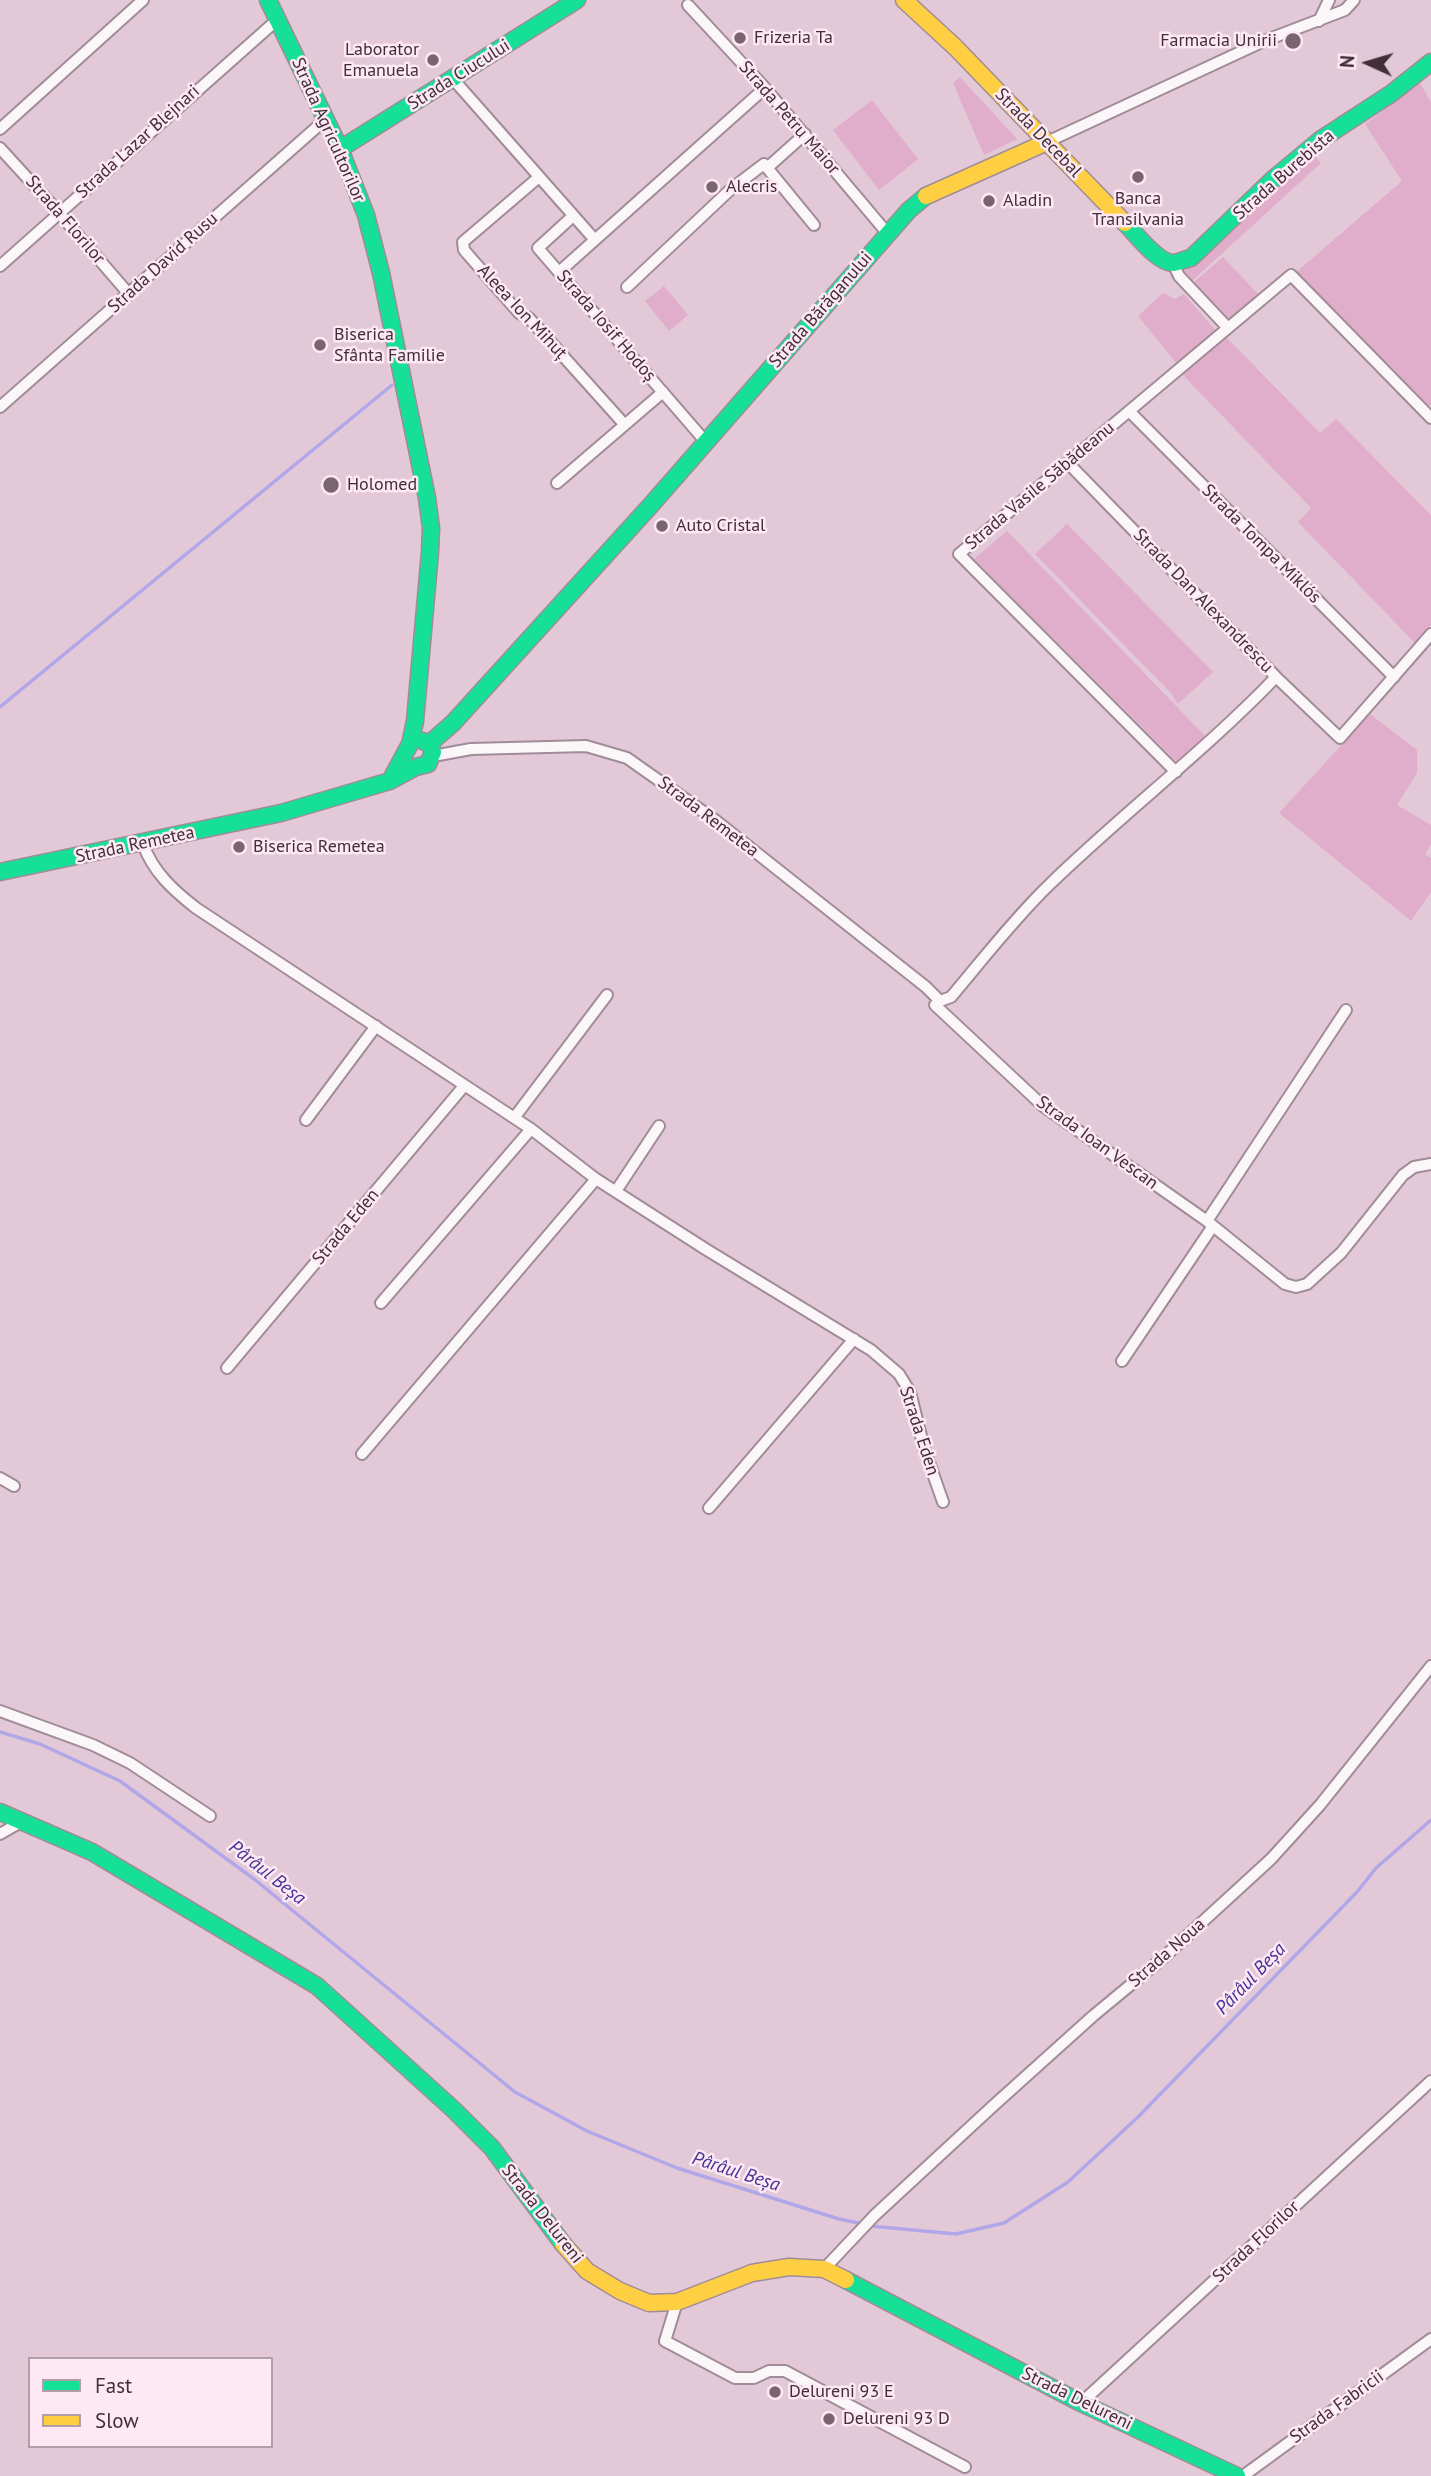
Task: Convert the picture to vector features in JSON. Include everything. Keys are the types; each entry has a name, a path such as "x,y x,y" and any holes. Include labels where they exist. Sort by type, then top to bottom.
{"street":[{"path":"0,129 143,0"},
{"name":"Strada Agricultorilor","path":"268,0 358,192 381,273 429,508 428,590 415,720 420,751"},
{"name":"Strada Ciucului","path":"340,149 577,0"},
{"name":"Strada Decebal","path":"904,0 956,47 1156,255 1173,263"},
{"path":"1319,21 1329,0"},
{"name":"Strada Bărăganului","path":"420,751 454,721 651,505 909,210 925,196 1264,41 1345,10 1354,0"},
{"name":"Strada Petru Maior","path":"688,5 765,88 888,234"},
{"name":"Strada Lazar Blejnari","path":"0,266 277,20"},
{"name":"Strada Burebista","path":"1173,263 1191,258 1272,180 1320,140 1392,93 1431,62"},
{"path":"453,79 595,240"},
{"path":"559,272 765,88"},
{"name":"Strada David Rusu","path":"0,407 326,120"},
{"path":"767,167 804,134"},
{"name":"Strada Florilor","path":"0,148 128,293"},
{"path":"627,287 731,190 764,164 814,225"},
{"name":"Aleea Ion Mihuț","path":"539,177 463,242 464,250 519,313 529,318 624,424"},
{"name":"Strada Iosif Hodoș","path":"573,216 538,248 705,441"},
{"path":"1173,263 1179,276 1228,328"},
{"name":"Strada Vasile Săbădeanu","path":"1176,772 959,554 1291,275 1431,418"},
{"path":"557,483 663,392"},
{"name":"Strada Tompa Miklós","path":"1129,411 1394,677"},
{"name":"Strada Dan Alexandrescu","path":"1068,463 1276,677 1340,738 1394,677"},
{"path":"1394,677 1431,634"},
{"path":"940,1001 951,997 1047,887 1235,720 1276,677"},
{"name":"Strada Remetea","path":"0,873 281,813 390,781 420,751 586,746 627,758 715,820 940,1001"},
{"name":"Strada Eden","path":"144,844 158,873 196,908 531,1129 596,1179 854,1339 899,1374 910,1392 924,1448 943,1502"},
{"path":"514,1118 607,995"},
{"name":"Strada Ioan Vescan","path":"940,1001 935,1005 1043,1106 1210,1224 1285,1284 1296,1287 1307,1284 1341,1253 1403,1175 1414,1167 1431,1164"},
{"path":"1122,1361 1346,1010"},
{"path":"306,1120 376,1026"},
{"name":"Strada Eden","path":"227,1368 464,1086"},
{"path":"616,1191 659,1126"},
{"path":"381,1303 531,1129"},
{"path":"362,1454 596,1179"},
{"path":"709,1508 854,1339"},
{"path":"0,1478 14,1486"},
{"name":"Strada Noua","path":"824,2269 875,2215 1093,2015 1163,1958 1271,1859 1320,1805 1431,1666"},
{"path":"0,1711 93,1745 130,1763 210,1816"},
{"name":"Strada Delureni","path":"0,1812 92,1852 317,1986 492,2148 553,2233 587,2271 620,2291 649,2303 677,2302 752,2273 789,2267 824,2269 1081,2403 1237,2476"},
{"path":"0,1834 21,1822"},
{"name":"Strada Florilor","path":"1081,2403 1431,2081"},
{"path":"677,2302 665,2341 735,2378 754,2378 769,2371 785,2371 965,2467"},
{"name":"Strada Fabricii","path":"1244,2476 1431,2339"}],"shaded area":[{"path":"960,77 1017,139 984,155 953,83"},
{"path":"1420,83 1431,102 1431,404 1426,409 1294,274 1402,181 1365,124"},
{"path":"872,100 918,159 879,190 833,130"},
{"path":"1313,154 1321,163 1192,281 1184,272"},
{"path":"1223,257 1260,296 1228,323 1193,283"},
{"path":"664,286 688,315 669,331 645,301"},
{"path":"1163,293 1175,299 1184,294 1216,331 1177,364 1138,316"},
{"path":"1225,336 1320,433 1336,419 1431,515 1431,625 1415,643 1298,522 1311,508 1183,375"},
{"path":"1067,524 1213,672 1178,704 1170,692 1035,554"},
{"path":"1007,531 1206,737 1176,761 974,559"},
{"path":"1370,714 1417,750 1417,773 1397,805 1431,825 1431,844 1425,854 1431,858 1431,892 1411,921 1279,813"}],"waterway":[{"path":"0,707 392,385"},
{"name":"Pârâul Beșa","path":"0,1732 40,1744 120,1781 254,1879 515,2092 587,2131 677,2168 839,2219 863,2224"},
{"name":"Pârâul Beșa","path":"870,2226 956,2234 1004,2223 1068,2182 1138,2117 1357,1892 1376,1868 1431,1820"}],"traffic: fast":[{"path":"268,0 340,149 366,215 381,273 427,498 431,528 430,552 415,721 410,744 390,781"},
{"path":"340,149 577,0"},
{"path":"1125,223 1161,259 1174,263 1191,258 1272,180 1320,140 1392,93 1431,62"},
{"path":"429,744 453,723 651,505 909,210 926,196"},
{"path":"0,872 281,813 390,781 416,767 428,764 433,752 429,744 423,741"},
{"path":"0,1812 92,1852 317,1986 492,2148 563,2244"},
{"path":"846,2280 1081,2403 1237,2476"}],"traffic: slow":[{"path":"904,0 955,47 1125,223"},
{"path":"926,196 1047,142"},
{"path":"563,2244 587,2271 620,2291 649,2303 677,2302 752,2273 789,2267 824,2269 846,2280"}],"place":[{"name":"Frizeria Ta","path":"740,38"},
{"name":"Farmacia Unirii","path":"1293,41"},
{"name":"Laborator Emanuela","path":"433,60"},
{"name":"Banca Transilvania","path":"1138,177"},
{"name":"Alecris","path":"712,187"},
{"name":"Aladin","path":"989,201"},
{"name":"Biserica Sfânta Familie","path":"320,345"},
{"name":"Holomed","path":"331,485"},
{"name":"Auto Cristal","path":"662,526"},
{"name":"Biserica Remetea","path":"239,847"},
{"name":"Delureni 93 E","path":"775,2392"},
{"name":"Delureni 93 D","path":"829,2419"}]}
